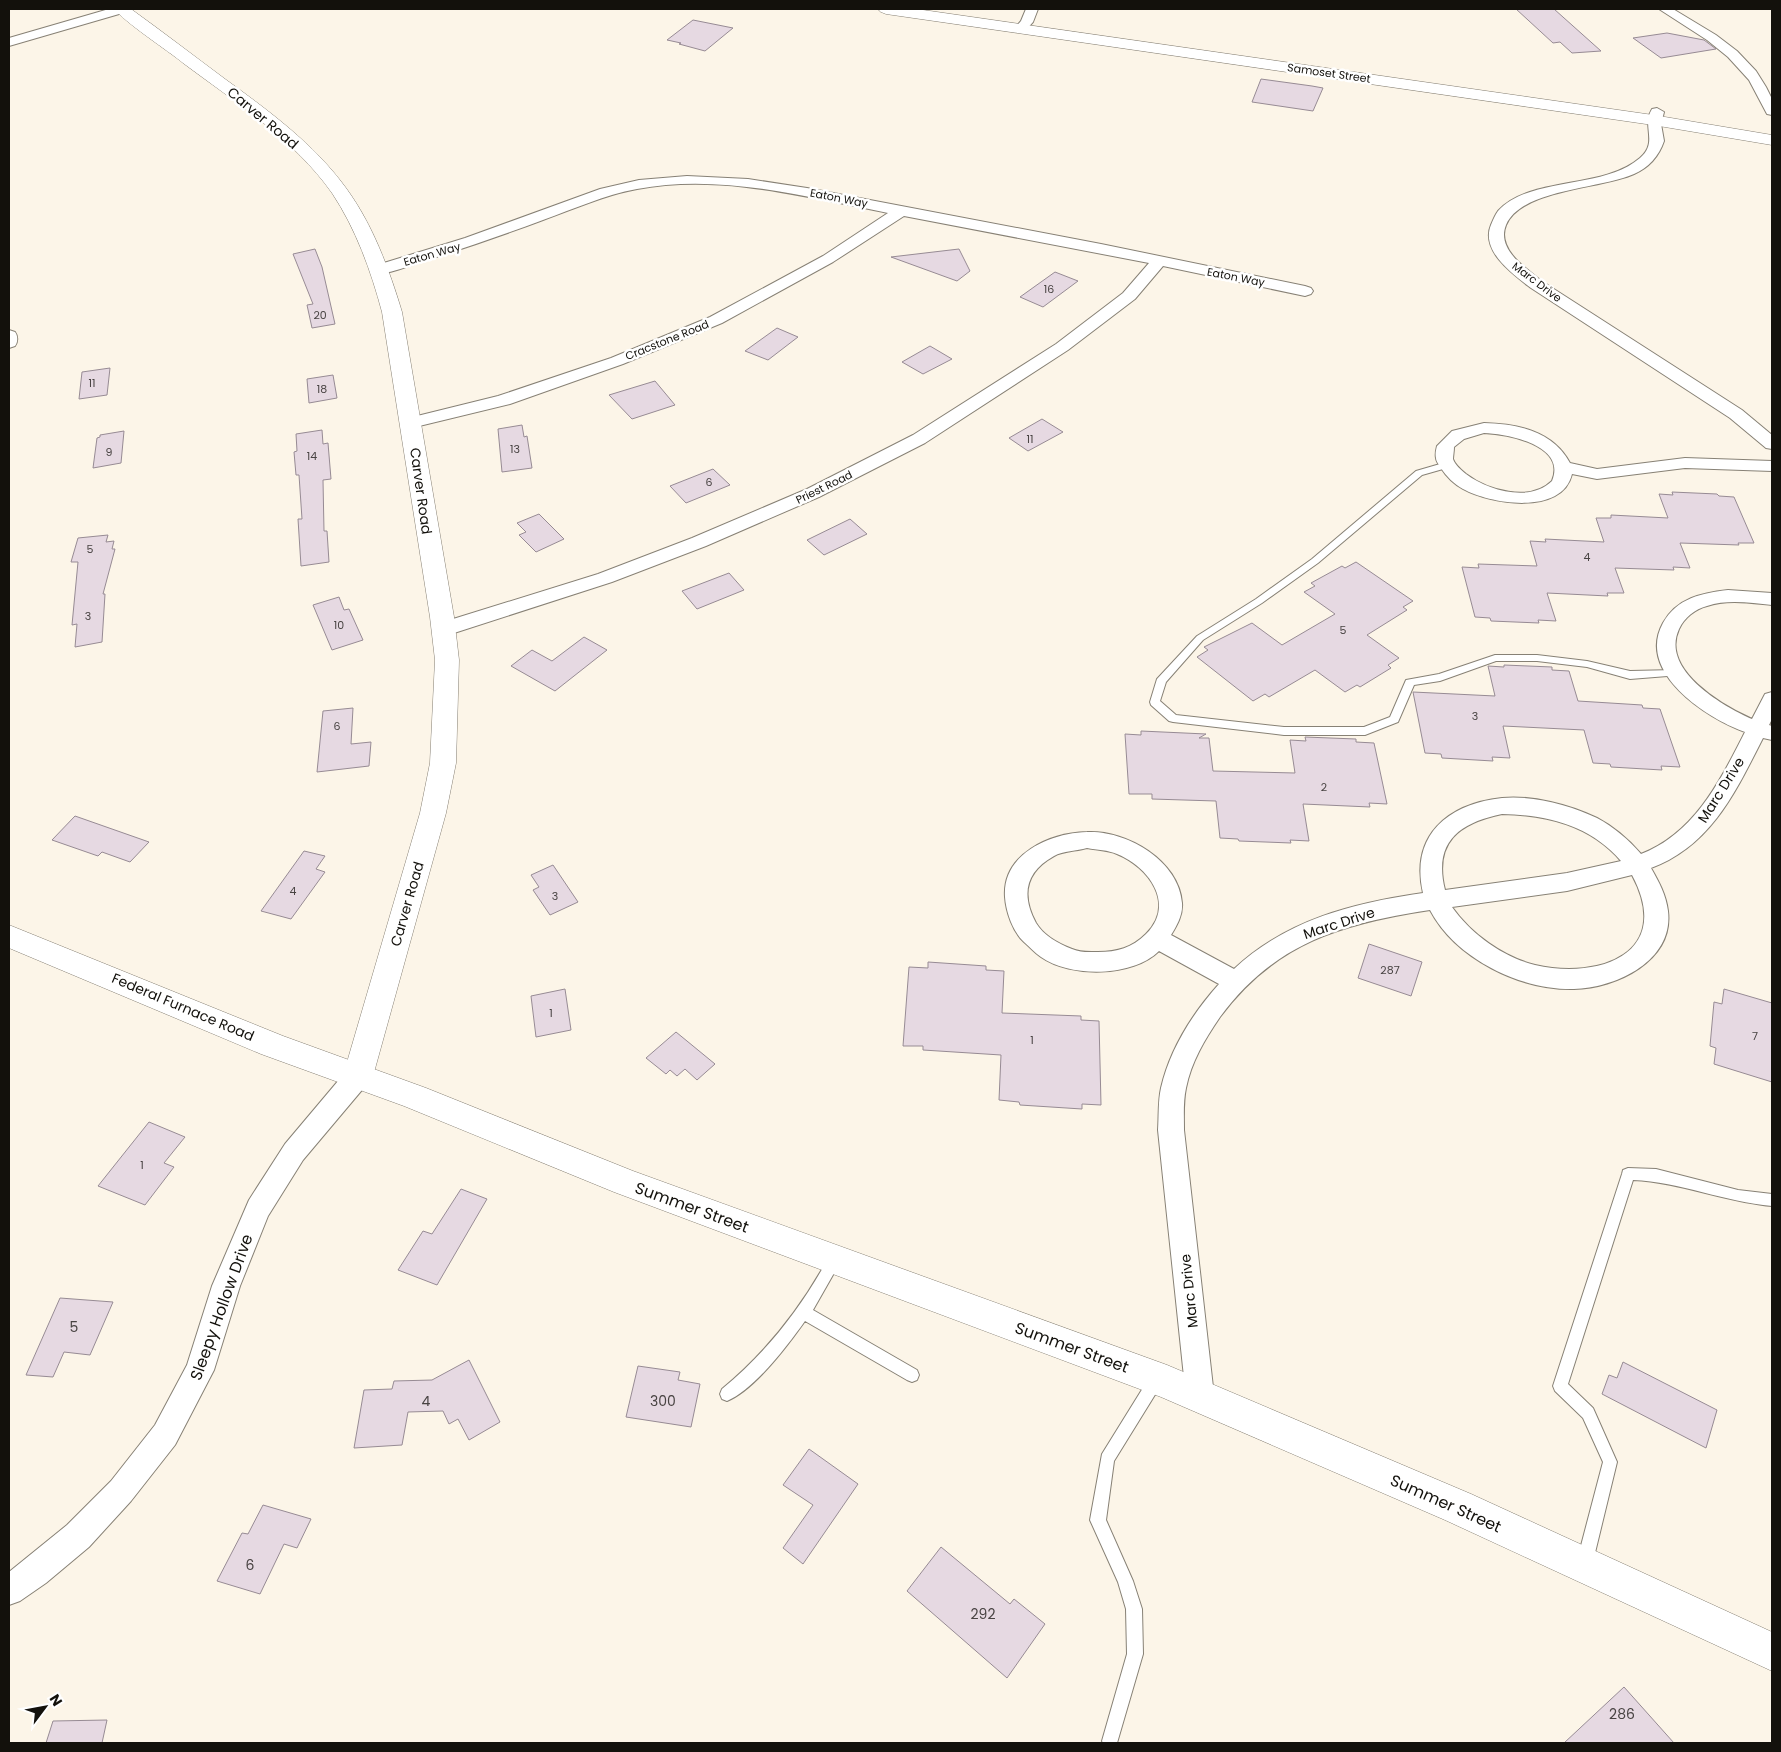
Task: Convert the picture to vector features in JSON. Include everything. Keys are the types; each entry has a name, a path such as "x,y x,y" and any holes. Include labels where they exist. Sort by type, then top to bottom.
{"main road":[{"name":"Carver Road","path":"122,9 255,108 302,150 338,191 355,217 379,269 392,312 412,423 444,629 447,693 443,763 431,822 358,1076"},
{"name":"Samoset Street","path":"886,9 1027,20"},
{"name":"Samoset Street","path":"937,9 1027,20 1655,116 1772,131"},
{"name":"Samoset Street","path":"1655,116 1772,140"},
{"name":"Federal Furnace Road","path":"9,936 272,1045 358,1076"},
{"name":"Summer Street","path":"358,1076 415,1097 625,1182 1157,1378 1458,1508 1772,1652"}],"street":[{"path":"9,42 122,9"},
{"path":"1665,9 1705,32 1736,57 1752,76 1772,111"},
{"name":"Marc Drive","path":"1655,116 1656,141 1646,160 1630,172 1613,178 1532,197 1516,204 1501,217 1497,236 1500,246 1506,258 1519,271 1538,285 1736,414 1772,444"},
{"name":"Eaton Way","path":"379,269 464,244 592,196 654,182 699,179 734,180 799,190 1069,242 1304,291"},
{"name":"Cracstone Road","path":"412,423 513,396 617,361 716,320 828,259 902,211"},
{"name":"Priest Road","path":"444,629 605,578 699,542 813,493 910,443 1000,388 1062,347 1129,296 1158,262"},
{"path":"9,335 9,343"},
{"path":"1490,428 1510,430 1534,438 1553,451 1563,467 1561,480 1551,491 1522,498 1499,496 1476,490 1458,479 1447,465 1445,450 1454,437 1472,430 1490,428"},
{"path":"1563,467 1597,474 1684,463 1772,466"},
{"path":"1764,731 1731,718 1708,705 1690,690 1676,673 1667,655 1666,637 1672,622 1684,610 1701,601 1723,596 1748,595 1772,599"},
{"name":"Marc Drive","path":"1200,1396 1171,1130 1173,1089 1186,1054 1204,1021 1236,982 1269,953 1293,938 1326,924 1396,906 1460,896 1525,890 1586,879 1652,858 1680,844 1706,819 1764,731 1772,699"},
{"path":"1502,806 1526,806 1576,818 1600,830 1637,863 1649,881 1656,900 1657,919 1653,937 1644,953 1628,965 1609,974 1586,978 1561,979 1534,974 1508,966 1464,938 1448,920 1436,901 1430,882 1429,862 1434,845 1445,830 1460,818 1480,810 1502,806"},
{"path":"1072,841 1103,841 1132,851 1155,868 1163,879 1168,892 1171,904 1170,916 1166,928 1158,939 1146,950 1130,958 1111,962 1072,959 1054,952 1038,942 1026,929 1018,915 1015,899 1016,885 1022,871 1031,859 1045,850 1072,841"},
{"path":"1158,939 1236,982"},
{"name":"Sleepy Hollow Drive","path":"9,1590 35,1572 78,1536 121,1492 165,1436 200,1370 226,1286 258,1209 294,1152 358,1076"}],"lane":[{"path":"1447,465 1419,473 1315,561 1259,602 1200,638 1161,681 1154,702 1174,718 1284,731 1365,731 1394,719 1410,682 1440,677 1495,658 1537,658 1587,664 1630,675 1676,673"},
{"path":"1584,1566 1610,1462 1588,1413 1560,1386 1628,1174 1656,1175 1738,1196 1772,1200"},
{"path":"728,1394 752,1376 776,1350 819,1290 835,1259"},
{"path":"804,1313 912,1375"},
{"path":"1110,1741 1135,1654 1134,1609 1125,1582 1098,1520 1107,1459 1157,1378"}],"building":[{"path":"1516,9 1554,9 1601,51 1572,53 1560,42 1553,43"},
{"path":"693,20 733,28 705,51 667,40"},
{"path":"1667,33 1704,40 1716,49 1661,58 1633,38"},
{"path":"1261,79 1323,88 1313,111 1252,102"},
{"path":"315,249 322,267 335,324 312,328 307,305 313,304 293,254"},
{"path":"959,249 970,271 957,281 891,257"},
{"path":"1055,272 1078,281 1043,307 1020,297"},
{"path":"777,328 798,337 768,360 745,351"},
{"path":"930,346 952,359 923,374 902,362"},
{"path":"110,368 107,395 79,399 82,372"},
{"path":"333,375 337,398 309,403 307,379"},
{"path":"655,381 675,405 632,419 609,395"},
{"path":"1042,419 1063,432 1028,451 1009,438"},
{"path":"522,425 524,437 527,436 532,468 502,472 498,429"},
{"path":"322,430 323,444 328,443 331,479 323,480 324,531 327,531 329,562 301,566 298,519 302,519 299,475 296,475 294,452 297,451 296,434"},
{"path":"124,431 121,463 93,468 97,438 100,435"},
{"path":"713,469 730,485 686,503 670,486"},
{"path":"1672,492 1717,494 1719,496 1734,497 1754,543 1738,543 1739,545 1680,543 1690,568 1673,567 1674,570 1615,568 1624,593 1607,593 1608,596 1547,593 1556,621 1538,620 1539,623 1491,621 1490,618 1475,617 1462,567 1479,568 1478,564 1537,566 1530,541 1546,542 1545,539 1604,542 1596,518 1611,518 1611,515 1668,518 1659,494 1673,495"},
{"path":"539,514 564,539 536,552 519,535 526,532 517,523"},
{"path":"850,519 867,534 824,555 807,540"},
{"path":"108,535 106,542 114,541 112,549 115,549 103,594 105,594 102,642 75,647 77,624 72,625 78,562 71,562 78,538"},
{"path":"1356,562 1413,601 1403,607 1407,610 1367,635 1399,658 1388,665 1391,668 1360,687 1357,685 1345,692 1315,670 1269,697 1265,694 1253,701 1197,657 1208,650 1204,647 1252,623 1282,645 1335,614 1304,592 1315,586 1311,583 1342,566 1345,568"},
{"path":"729,573 744,590 697,609 682,591"},
{"path":"339,597 344,610 349,609 363,640 332,650 313,605"},
{"path":"584,637 607,650 555,691 511,666 532,650 552,661"},
{"path":"1504,665 1552,667 1552,670 1569,671 1578,701 1642,705 1643,708 1660,709 1680,767 1661,766 1662,770 1611,767 1610,764 1593,763 1584,730 1503,726 1510,758 1492,757 1493,761 1442,758 1441,754 1425,753 1413,692 1495,696 1488,666 1504,667"},
{"path":"353,708 351,744 371,742 369,766 317,772 323,711"},
{"path":"1141,731 1206,734 1199,738 1209,738 1213,771 1295,773 1290,740 1306,741 1305,737 1356,739 1356,742 1374,743 1387,804 1369,803 1370,807 1303,804 1309,841 1290,840 1291,843 1239,841 1238,839 1220,838 1216,801 1152,799 1152,794 1129,794 1125,734 1141,735"},
{"path":"75,816 149,842 130,862 102,852 98,856 52,840"},
{"path":"304,851 325,856 316,869 325,872 291,919 261,911"},
{"path":"553,865 578,902 550,915 533,890 539,887 531,875"},
{"path":"1369,944 1422,962 1411,996 1358,978"},
{"path":"928,962 986,966 986,970 1004,971 1002,1013 1081,1016 1081,1020 1099,1021 1101,1105 1082,1104 1082,1109 1020,1105 1019,1102 999,1100 1001,1055 923,1050 923,1046 903,1046 909,967 928,968"},
{"path":"565,989 571,1030 536,1037 531,996"},
{"path":"1724,989 1772,1003 1772,1082 1714,1064 1716,1048 1710,1046 1714,1002 1722,1004"},
{"path":"676,1032 715,1064 697,1080 685,1069 677,1076 670,1070 666,1074 646,1058"},
{"path":"149,1122 185,1137 164,1163 174,1167 145,1205 98,1186"},
{"path":"461,1189 487,1199 437,1285 398,1270 423,1231 432,1234"},
{"path":"60,1298 113,1302 90,1355 64,1352 53,1377 26,1375"},
{"path":"469,1360 500,1422 469,1440 458,1419 449,1424 443,1411 408,1412 402,1445 354,1448 364,1390 392,1389 394,1381 432,1380"},
{"path":"1623,1362 1717,1410 1706,1448 1602,1394 1609,1375 1617,1378"},
{"path":"638,1366 680,1372 678,1380 700,1384 691,1427 626,1417"},
{"path":"809,1449 858,1484 803,1564 783,1548 813,1505 783,1485"},
{"path":"263,1505 311,1519 297,1548 284,1544 260,1594 217,1581 242,1533 248,1534"},
{"path":"941,1547 1010,1604 1014,1599 1045,1624 1007,1678 907,1591"},
{"path":"1624,1687 1674,1743 1564,1743"},
{"path":"107,1720 102,1743 46,1743 53,1721"}]}
